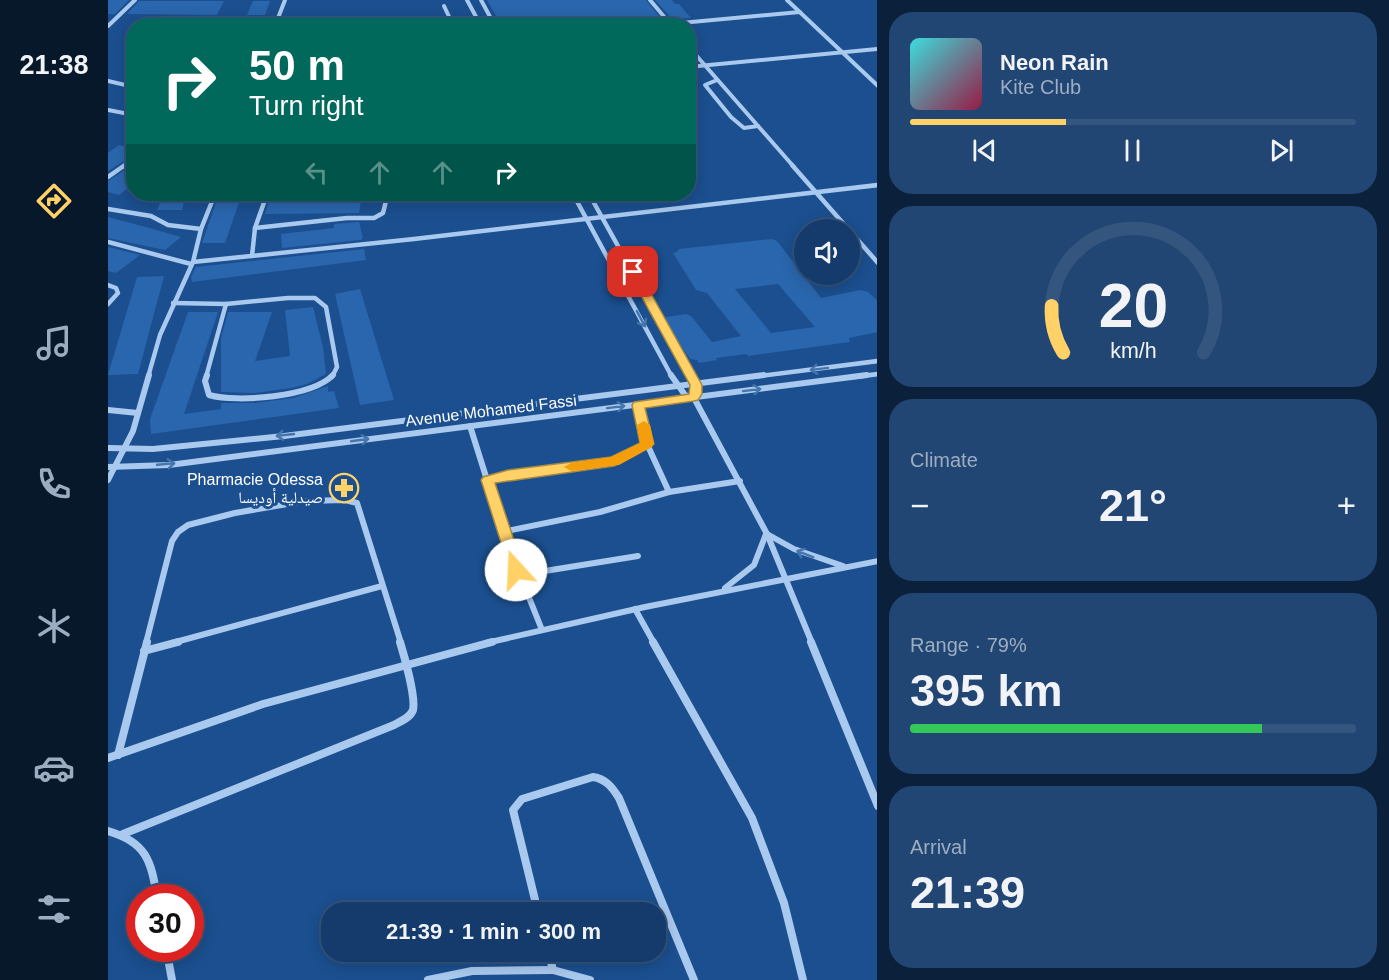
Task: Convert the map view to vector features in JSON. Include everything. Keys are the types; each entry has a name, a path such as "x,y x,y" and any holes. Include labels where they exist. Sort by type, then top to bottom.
{"street":[{"path":"108,26 135,0"},
{"path":"278,18 285,0"},
{"path":"467,0 477,18"},
{"path":"481,0 491,18"},
{"path":"650,0 664,18"},
{"path":"787,0 877,85"},
{"path":"444,6 450,18"},
{"path":"696,22 800,12"},
{"path":"696,67 877,48"},
{"path":"696,55 840,219"},
{"path":"717,80 705,85 731,117 744,128 758,126"},
{"path":"108,81 126,85"},
{"path":"108,110 126,113"},
{"path":"108,177 126,165"},
{"path":"108,242 192,263 877,184"},
{"path":"108,480 111,467 133,431 160,335 192,263 201,229 212,201"},
{"path":"252,256 255,228 265,201"},
{"path":"255,228 347,218 374,218 385,210 386,201"},
{"path":"577,201 677,387 685,395 694,398"},
{"path":"593,201 696,385 694,398 740,481 766,534 877,805"},
{"path":"108,209 151,216 168,225 201,229"},
{"path":"860,243 877,262"},
{"path":"108,285 116,288 118,293 108,304"},
{"path":"173,303 226,304 288,298 319,299 326,307 338,368 336,374 323,384 300,391 226,399 209,394 206,381 226,304"},
{"name":"Avenue Mohamed Fassi","path":"108,448 153,449 284,436 877,361"},
{"name":"Avenue Mohamed Fassi","path":"111,467 179,463 877,374"},
{"path":"638,405 647,444 669,492"},
{"path":"108,410 138,413"},
{"path":"470,426 502,532 542,630"},
{"path":"487,480 508,475 614,462 647,444"},
{"path":"502,532 600,512 669,492 740,481"},
{"path":"118,755 172,541 177,531 184,525 202,520 312,501 340,499 354,501 361,508 382,586 407,663 413,709 408,717 123,834"},
{"path":"766,534 794,549 846,567"},
{"path":"721,591 754,566 766,534"},
{"path":"520,575 638,556"},
{"path":"108,758 262,705 407,663 635,609 877,561"},
{"path":"144,651 382,586"},
{"path":"635,609 752,818 783,903 803,980"},
{"path":"536,902 513,810 522,799 599,777 612,786 619,798 662,902"},
{"path":"108,831 123,834 142,846 155,884"},
{"path":"666,912 694,980"},
{"path":"169,962 172,980"},
{"path":"551,962 553,970"},
{"path":"428,980 438,975 464,972 553,970 590,980"}],"building":[{"path":"108,0 129,0 115,14 108,14"},
{"path":"487,0 646,0 660,18 626,18 624,16 497,18"},
{"path":"655,0 672,0 675,4 679,4 691,18 671,18"},
{"path":"139,1 224,1 217,15 127,14"},
{"path":"253,1 270,1 265,15 247,15"},
{"path":"119,145 126,147 126,160 108,171 108,153"},
{"path":"126,169 126,190 119,195 108,192 108,181"},
{"path":"161,201 184,201 182,210 157,210"},
{"path":"217,201 240,201 225,243 202,243"},
{"path":"269,201 361,201 359,213 265,214"},
{"path":"108,217 181,237 165,250 108,238"},
{"path":"359,222 363,238 361,240 282,248 281,234 334,228 334,224"},
{"path":"772,239 777,241 794,263 794,285 811,285 821,298 860,290 868,292 877,300 877,332 849,338 850,342 748,356 747,354 716,358 717,360 699,363 697,360 690,359 665,321 666,317 686,314 691,316 712,342 741,336 707,293 696,290 673,253 679,249","holes":["778,284 815,327 771,333 735,289"]},
{"path":"108,247 140,255 116,273 108,271"},
{"path":"364,249 366,260 192,282 191,277 196,267"},
{"path":"164,276 138,374 108,375 137,277"},
{"path":"360,289 394,400 360,405 335,294"},
{"path":"313,307 323,347 326,374 307,384 291,388 255,393 221,392 221,338 228,312 272,312 255,361 290,356 285,310"},
{"path":"188,312 218,312 184,414 221,409 221,403 255,403 293,398 328,386 328,392 334,391 339,408 151,434 150,419"}],"slow traffic":[{"path":"571,467 614,462 647,444 644,425"}],"place":[{"name":"Pharmacie Odessa صيدلية أوديسا","path":"344,488"}],"route":[{"path":"516,570 487,480 508,475 614,462 647,444 638,405 694,398 696,385 633,272"}]}
